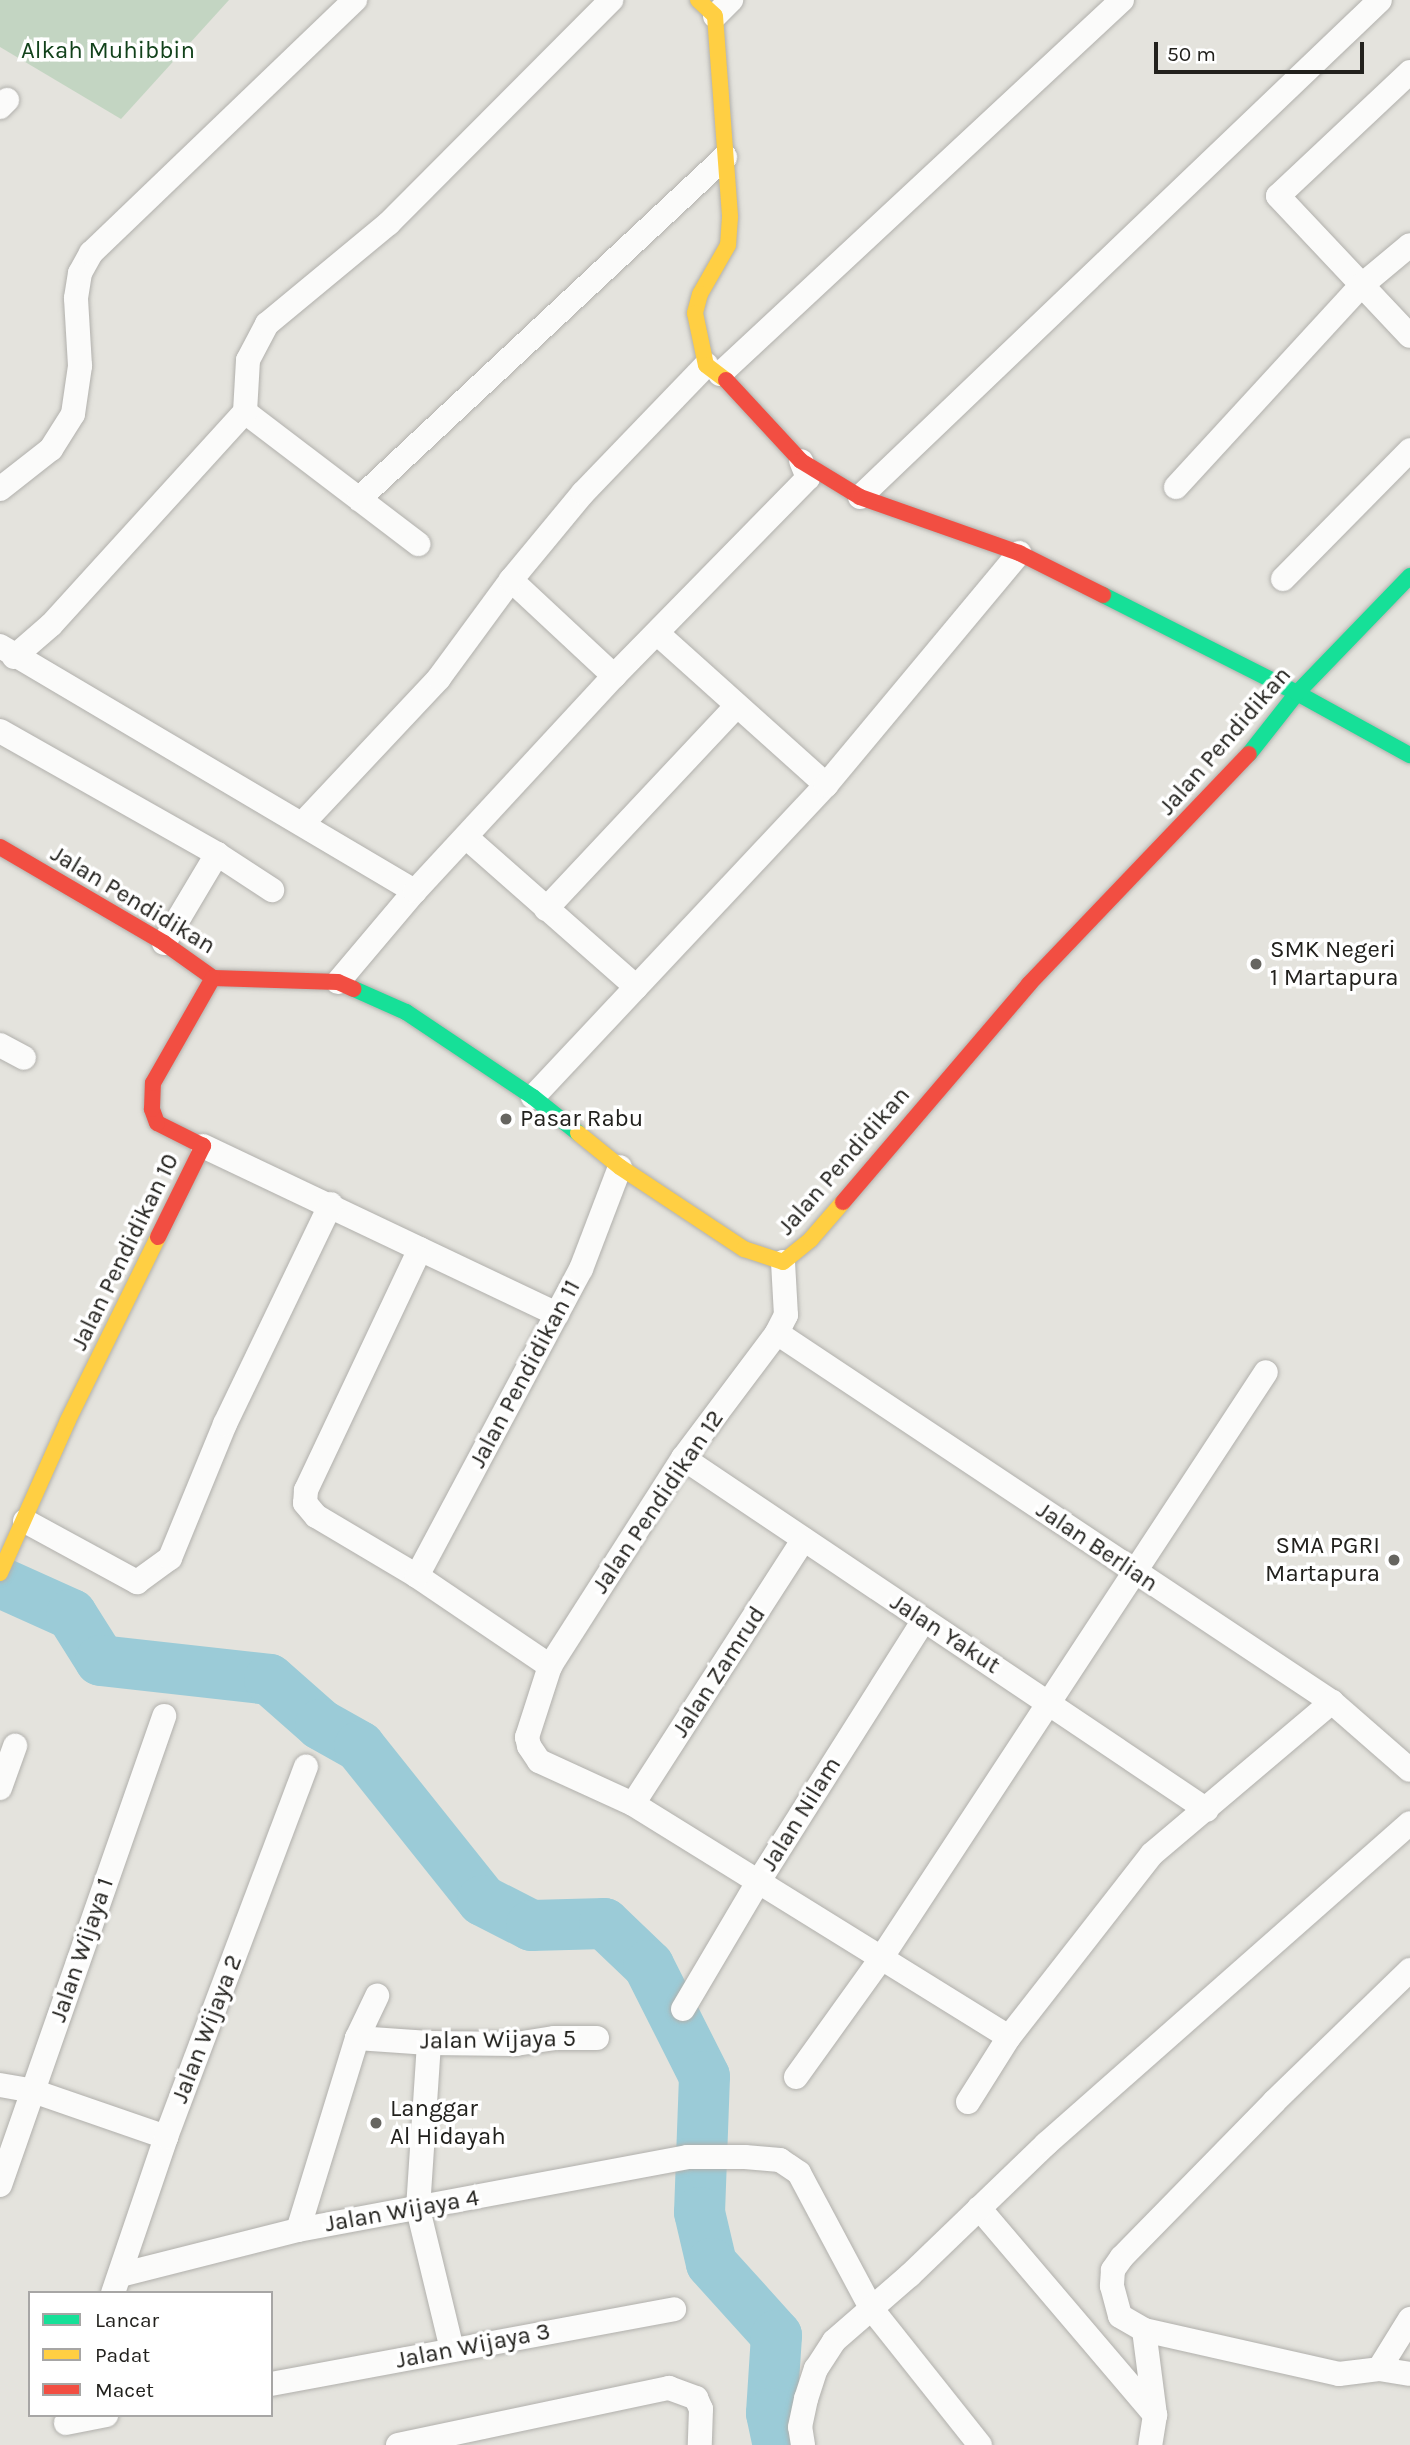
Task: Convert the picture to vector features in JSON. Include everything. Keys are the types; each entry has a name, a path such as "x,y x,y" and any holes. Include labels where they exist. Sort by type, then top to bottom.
{"street":[{"path":"0,489 51,449 73,414 80,366 76,298 79,272 91,253 355,0"},
{"path":"415,891 7,651 51,625 245,412 248,360 267,324 389,223 611,0"},
{"path":"303,823 439,678 511,580 583,493 713,369 1122,0"},
{"path":"860,497 1380,0"},
{"path":"715,5 730,217 728,245 700,294 695,313 713,369 801,461 860,497 1019,554 1297,693 1410,755"},
{"path":"1410,72 1278,196 1410,336"},
{"path":"359,499 725,157"},
{"path":"1175,487 1362,285 1410,245"},
{"path":"245,412 418,544"},
{"path":"1283,579 1410,450"},
{"path":"338,982 415,891 614,676 808,478 801,461"},
{"path":"533,1097 826,785 1019,554"},
{"name":"Jalan Pendidikan","path":"0,847 164,943 214,975 214,978 338,982 406,1012 533,1097 620,1167 744,1249 783,1262 811,1239 1029,984 1235,771 1297,693 1410,576"},
{"path":"511,580 614,676"},
{"path":"658,634 736,707 826,785"},
{"path":"546,909 736,707"},
{"path":"0,731 217,854 272,890"},
{"path":"466,837 636,987"},
{"path":"164,943 217,854"},
{"name":"Jalan Pendidikan 10","path":"0,1573 68,1420 203,1146 157,1123 152,1109 153,1083 214,978"},
{"path":"0,1045 24,1058"},
{"path":"203,1146 557,1314"},
{"name":"Jalan Pendidikan 11","path":"417,1576 581,1269 620,1167"},
{"path":"25,1521 137,1582 170,1558 225,1424 331,1205"},
{"path":"420,1250 306,1490 305,1503 316,1516 417,1576 550,1666"},
{"name":"Jalan Pendidikan 12","path":"633,1804 539,1761 529,1746 527,1737 550,1666 683,1458 777,1333 786,1315 783,1262"},
{"name":"Jalan Berlian","path":"777,1333 1332,1702 1410,1770"},
{"path":"796,2077 880,1960 1266,1372"},
{"name":"Jalan Yakut","path":"683,1458 923,1621 1051,1703 1163,1783 1207,1810"},
{"name":"Jalan Zamrud","path":"633,1804 804,1539"},
{"name":"Jalan Nilam","path":"683,2009 757,1884 923,1621"},
{"path":"968,2102 1009,2037 1152,1854 1332,1702"},
{"name":"Jalan Wijaya 1","path":"0,2185 164,1716"},
{"path":"0,1788 15,1746"},
{"name":"Jalan Wijaya 2","path":"116,2284 166,2137 306,1767"},
{"path":"633,1804 757,1884 1009,2037"},
{"path":"803,2445 800,2427 816,2369 834,2341 1046,2144 1410,1823"},
{"path":"1410,1970 1275,2101 1122,2257 1114,2270 1112,2286 1119,2316 1144,2330 1339,2374 1380,2370 1410,2374"},
{"path":"298,2230 357,2038 377,1996"},
{"name":"Jalan Wijaya 5","path":"357,2038 429,2043 516,2044 554,2038 597,2038"},
{"path":"429,2043 418,2209 452,2350"},
{"path":"0,2085 33,2091 166,2137"},
{"name":"Jalan Wijaya 4","path":"116,2284 298,2230 687,2157 745,2157 780,2161 799,2174 871,2308 980,2445"},
{"path":"979,2208 1155,2415"},
{"name":"Jalan Wijaya 3","path":"273,2384 674,2309"},
{"path":"1380,2370 1410,2319"},
{"path":"1144,2330 1155,2415 1150,2445"},
{"path":"398,2445 669,2388 696,2398 701,2409 700,2445"},
{"path":"65,2428 100,2417"}],"green space":[{"name":"Alkah Muhibbin","path":"0,0 229,0 121,119 0,47"}],"waterway":[{"path":"0,1582 71,1614 100,1660 269,1679 320,1724 359,1746 482,1900 531,1925 604,1923 648,1965 704,2076 699,2212 711,2263 776,2335 771,2413 778,2445"}],"traffic: fast":[{"path":"1249,754 1297,693 1410,576"},
{"path":"1103,595 1297,693 1410,755"},
{"path":"354,989 406,1012 533,1097 578,1133"}],"traffic: slow":[{"path":"698,0 715,16 730,217 728,245 700,294 695,313 706,365 726,380"},
{"path":"578,1133 620,1167 744,1249 783,1262 811,1239 843,1202"},
{"path":"0,1573 68,1420 158,1237"}],"traffic: jam":[{"path":"726,380 801,461 860,497 1019,553 1103,595"},
{"path":"843,1202 1029,984 1249,754"},
{"path":"0,847 164,943 213,978 338,982 354,989"},
{"path":"158,1237 203,1146 157,1123 152,1109 153,1083 213,978"}],"place":[{"name":"SMK Negeri 1 Martapura","path":"1256,964"},
{"name":"Pasar Rabu","path":"506,1119"},
{"name":"SMA PGRI Martapura","path":"1394,1560"},
{"name":"Langgar Al Hidayah","path":"376,2123"}]}
